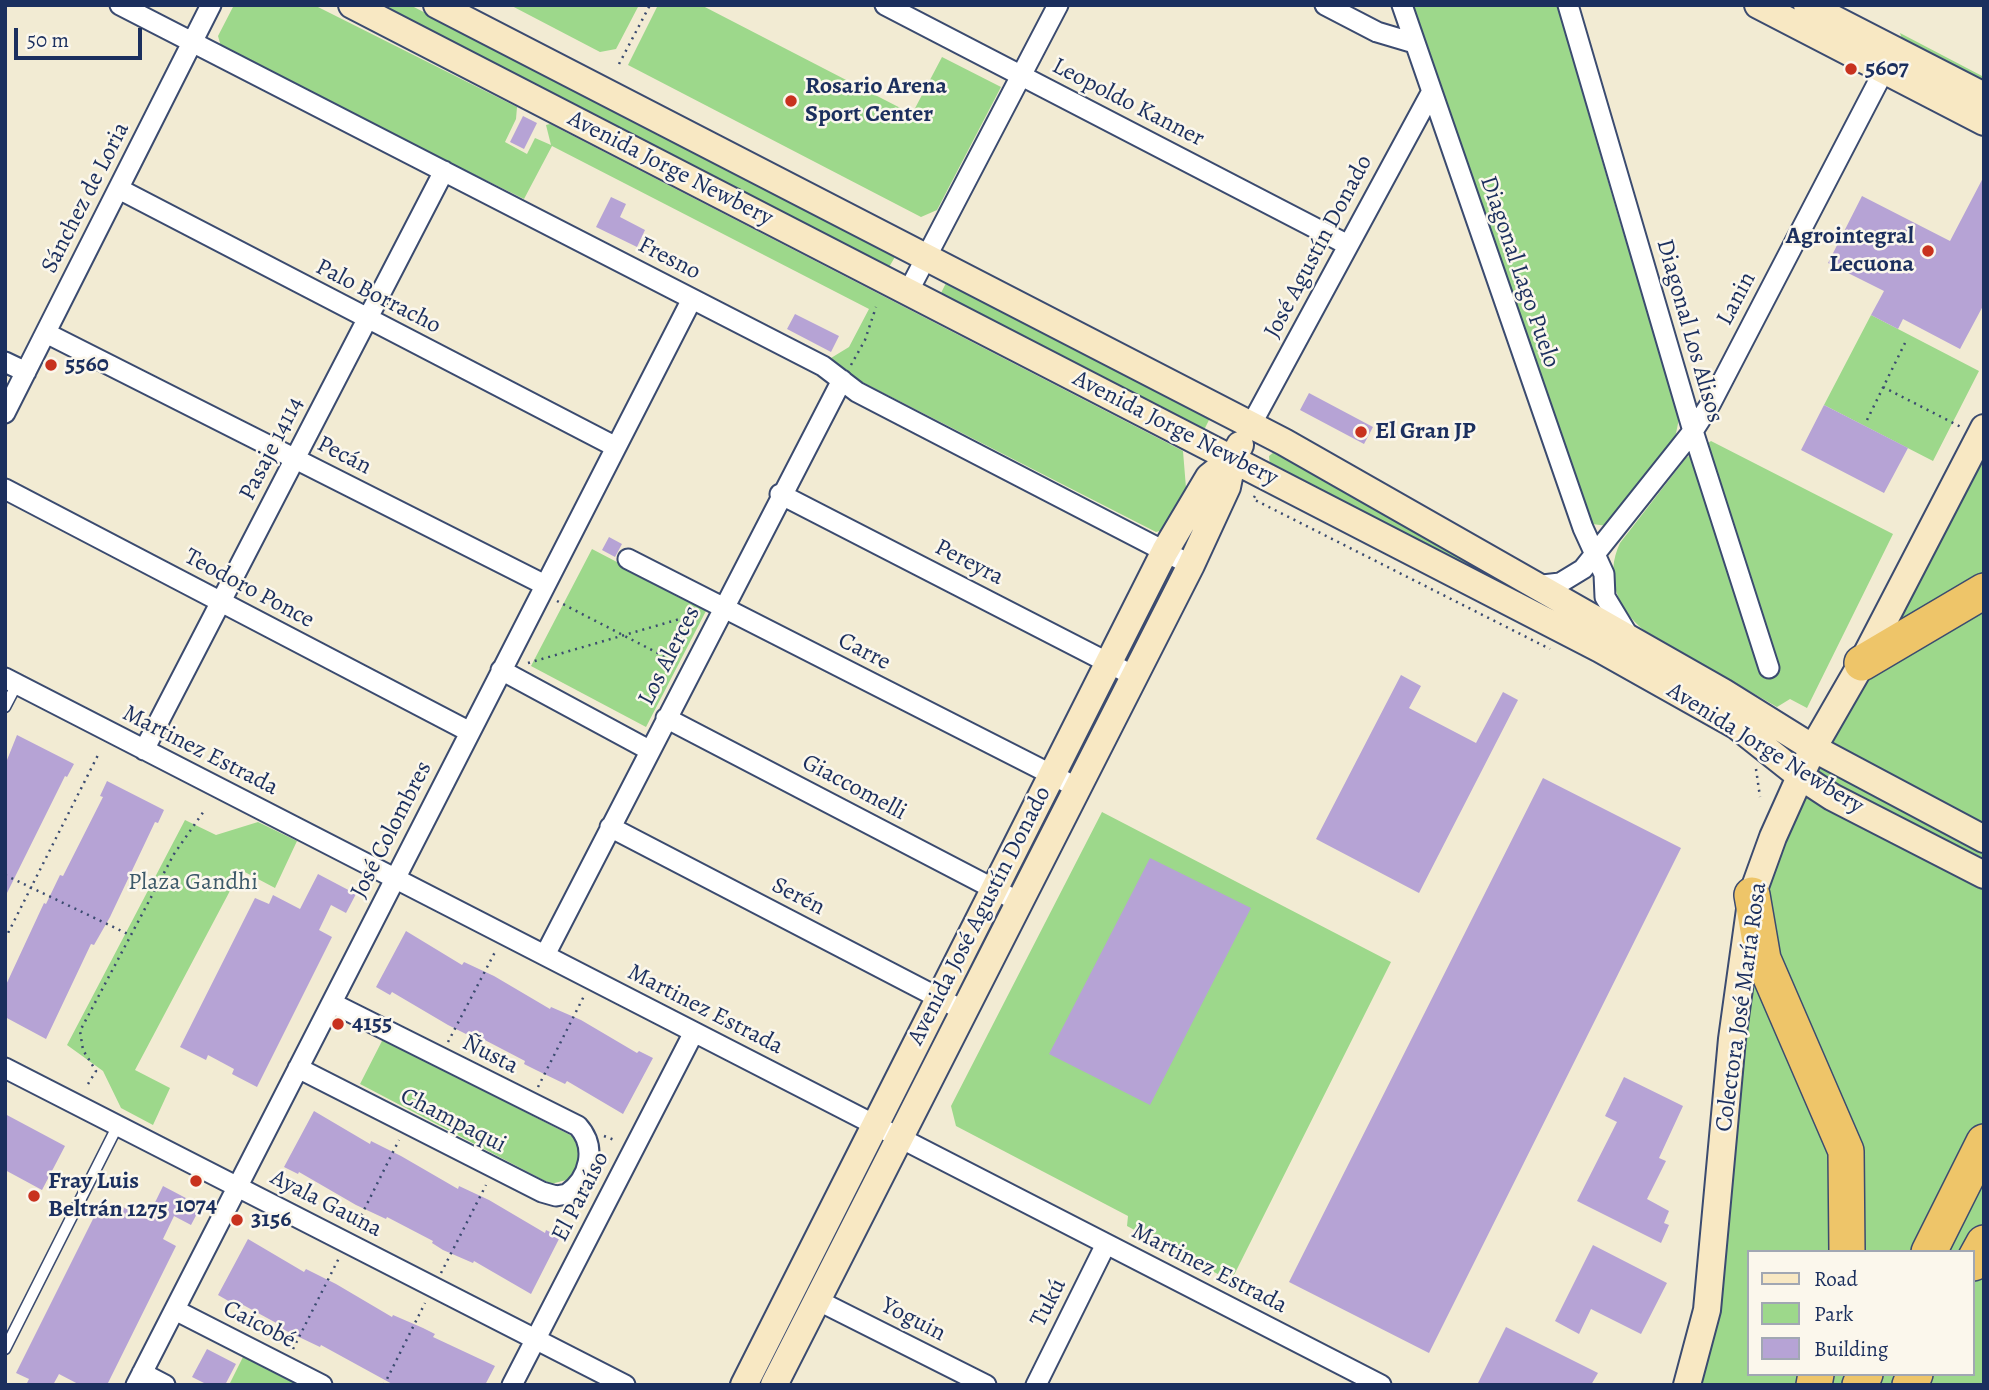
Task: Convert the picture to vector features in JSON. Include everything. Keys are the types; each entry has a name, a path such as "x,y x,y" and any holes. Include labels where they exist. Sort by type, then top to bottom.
{"highway":[{"path":"1862,663 1984,591"},
{"path":"1752,895 1762,959 1846,1151 1847,1250"},
{"path":"1930,1250 1984,1142"},
{"path":"1975,1259 1984,1243"}],"main road":[{"name":"Avenida Jorge Newbery","path":"352,5 1233,458 1646,674 1737,726 1800,776 1832,797 1984,875"},
{"name":"Avenida Jorge Newbery","path":"436,5 1251,425 1633,642 1813,748 1984,839"},
{"path":"1758,5 1984,96"},
{"path":"1807,5 1984,122"},
{"name":"Avenida José Agustín Donado","path":"774,1385 1191,565 1227,487 1233,458 1251,425"},
{"name":"Colectora José María Rosa","path":"1686,1385 1707,1310 1732,1039 1752,895 1773,837 1813,748 1862,663 1984,428"},
{"name":"Avenida José Agustín Donado","path":"744,1385 1165,551 1209,477 1233,458"}],"street":[{"name":"Fresno","path":"120,5 823,366 857,392 1191,565"},
{"name":"Sánchez de Loria","path":"5,413 211,5"},
{"name":"Leopoldo Kanner","path":"886,5 1348,245"},
{"path":"908,292 1058,5"},
{"path":"1325,5 1377,32 1415,43"},
{"name":"Diagonal Lago Puelo","path":"1402,5 1583,528 1597,553 1604,575 1605,597 1633,642"},
{"name":"Diagonal Los Alisos","path":"1568,5 1693,431 1769,668"},
{"name":"Lanin","path":"1597,553 1693,431 1711,403 1890,60"},
{"name":"José Agustín Donado","path":"1251,425 1431,93"},
{"name":"Pasaje 14114","path":"144,750 444,172"},
{"name":"Palo Borracho","path":"118,189 616,447"},
{"name":"José Colombres","path":"139,1379 692,299"},
{"name":"Pecán","path":"46,333 543,589"},
{"path":"5,362 26,372"},
{"name":"Los Alerces","path":"545,955 780,494 842,380"},
{"name":"Teodoro Ponce","path":"5,489 470,732"},
{"name":"Pereyra","path":"780,494 1135,676"},
{"path":"1534,586 1572,578 1597,553"},
{"name":"Carre","path":"628,559 1078,788"},
{"path":"502,670 649,750"},
{"name":"Martinez Estrada","path":"11,681 1381,1385"},
{"name":"Giaccomelli","path":"666,718 1019,902"},
{"name":"Serén","path":"610,827 964,1011"},
{"name":"Ñusta","path":"332,1003 578,1126 586,1135 590,1157 581,1175"},
{"name":"El Paraíso","path":"512,1385 694,1032"},
{"name":"Ayala Gauna","path":"5,1068 625,1385"},
{"name":"Champaqui","path":"298,1068 542,1192 567,1194 574,1189 581,1175"},
{"name":"Tukú","path":"1036,1385 1107,1244"},
{"name":"Yoguin","path":"817,1300 986,1385"},
{"name":"Caicobé","path":"174,1310 322,1385"},
{"path":"139,1379 165,1385"}],"lane":[{"path":"5,707 11,681"},
{"path":"5,1349 118,1125"}],"path":[{"path":"620,64 650,5"},
{"path":"842,380 865,340 876,307"},
{"path":"1867,421 1905,343"},
{"path":"1883,387 1953,422"},
{"name":"Avenida Jorge Newbery","path":"1253,499 1555,652"},
{"path":"543,589 690,670"},
{"path":"502,670 723,607"},
{"path":"5,939 98,755"},
{"name":"Avenida Jorge Newbery","path":"1752,763 1760,797"},
{"path":"88,1084 96,1071 83,1050 80,1031 174,853 204,811"},
{"path":"5,874 130,935"},
{"path":"440,1057 504,934"},
{"path":"530,1102 592,980"}],"green space":[{"path":"234,5 314,5 517,107 516,119 505,142 527,154 535,138 551,145 546,125 550,124 1183,451 1186,488 1164,530 1156,532 858,380 831,358 849,347 869,309 552,146 524,199 222,50 218,36"},
{"path":"372,5 410,5 896,255 888,269"},
{"path":"510,5 639,5 616,49 600,52"},
{"name":"Rosario Arena Sport Center","path":"658,5 701,5 912,114 942,57 1001,87 937,210 921,217 628,65"},
{"path":"1410,5 1557,5 1618,216 1680,414 1674,443 1608,526 1592,524"},
{"path":"1900,33 1984,77 1984,86 1902,39"},
{"path":"947,281 1211,416 1203,432 940,295"},
{"path":"1871,315 1979,371 1933,461 1824,405"},
{"path":"1984,428 1984,1385 1687,1385 1752,895"},
{"path":"1711,441 1893,534 1807,708 1790,699 1777,707 1645,631 1627,613 1616,592 1613,568 1620,543 1686,458"},
{"path":"1274,452 1283,454 1649,661 1270,466 1269,456"},
{"path":"592,549 707,609 646,727 531,666"},
{"path":"1102,812 1391,962 1231,1281 1127,1226 1128,1216 956,1126 951,1106"},
{"name":"Plaza Gandhi","path":"185,820 216,835 258,822 297,841 275,888 241,870 135,1070 170,1088 153,1125 121,1108 103,1071 67,1045"},
{"path":"383,1039 572,1136 577,1141 580,1152 570,1179 551,1184 360,1084"},
{"path":"244,1355 304,1385 229,1385"}],"building":[{"path":"523,116 537,123 524,149 510,142"},
{"path":"1984,176 1984,304 1960,349 1903,319 1898,329 1871,315 1884,291 1828,263 1862,196 1950,241"},
{"path":"611,197 626,204 620,217 645,230 637,247 596,227"},
{"path":"795,314 839,336 831,352 787,329"},
{"path":"1309,393 1373,427 1364,444 1300,410"},
{"path":"1824,405 1908,448 1884,493 1801,450"},
{"path":"609,537 622,544 615,557 602,550"},
{"path":"1401,675 1421,686 1409,708 1476,743 1503,692 1518,700 1419,893 1316,839"},
{"path":"17,735 74,764 67,777 65,776 5,897 5,765"},
{"path":"1543,778 1681,848 1429,1353 1289,1282"},
{"path":"107,781 164,810 158,823 155,822 110,917 94,945 91,944 46,1039 5,1017 5,987 44,903 46,904 60,875 63,876 103,797 100,796"},
{"path":"1150,858 1251,908 1150,1105 1049,1054"},
{"path":"318,874 356,894 346,913 331,905 319,930 332,937 257,1087 232,1074 234,1069 208,1055 206,1060 180,1047 255,898 269,904 273,895 300,909"},
{"path":"406,931 462,965 464,962 494,976 550,1009 551,1007 581,1020 637,1053 639,1051 653,1058 623,1114 567,1081 565,1084 536,1070 524,1064 525,1061 479,1037 478,1040 392,992 390,995 376,987"},
{"path":"1624,1077 1683,1106 1659,1158 1666,1161 1647,1199 1669,1211 1664,1223 1669,1225 1661,1243 1577,1201 1617,1122 1605,1116"},
{"path":"314,1111 370,1144 371,1141 458,1189 459,1186 489,1200 545,1233 546,1230 560,1237 531,1294 474,1261 473,1263 443,1250 432,1243 433,1241 387,1217 386,1219 356,1205 299,1172 298,1174 284,1167"},
{"path":"5,1114 65,1146 42,1190 5,1170"},
{"path":"163,1186 201,1206 191,1225 174,1216 163,1239 176,1246 107,1385 80,1385 59,1374 53,1385 26,1385 29,1379 16,1373 99,1207 112,1214 117,1204 147,1219"},
{"path":"248,1239 304,1272 306,1269 392,1317 393,1315 423,1328 435,1334 433,1337 495,1366 485,1385 394,1385 321,1345 320,1347 278,1327 280,1325 234,1300 232,1303 218,1295"},
{"path":"1593,1245 1667,1283 1641,1334 1591,1309 1579,1334 1555,1321"},
{"path":"1506,1327 1598,1373 1591,1385 1477,1385"},
{"path":"207,1349 236,1364 225,1385 208,1385 192,1377"}],"place":[{"name":"5607","path":"1851,69"},
{"name":"Rosario Arena Sport Center","path":"791,101"},
{"name":"Agrointegral Lecuona","path":"1928,251"},
{"name":"5560","path":"51,365"},
{"name":"El Gran JP","path":"1361,432"},
{"name":"4155","path":"338,1024"},
{"name":"1074","path":"196,1181"},
{"name":"Fray Luis Beltrán 1275","path":"34,1196"},
{"name":"3156","path":"237,1220"}]}
